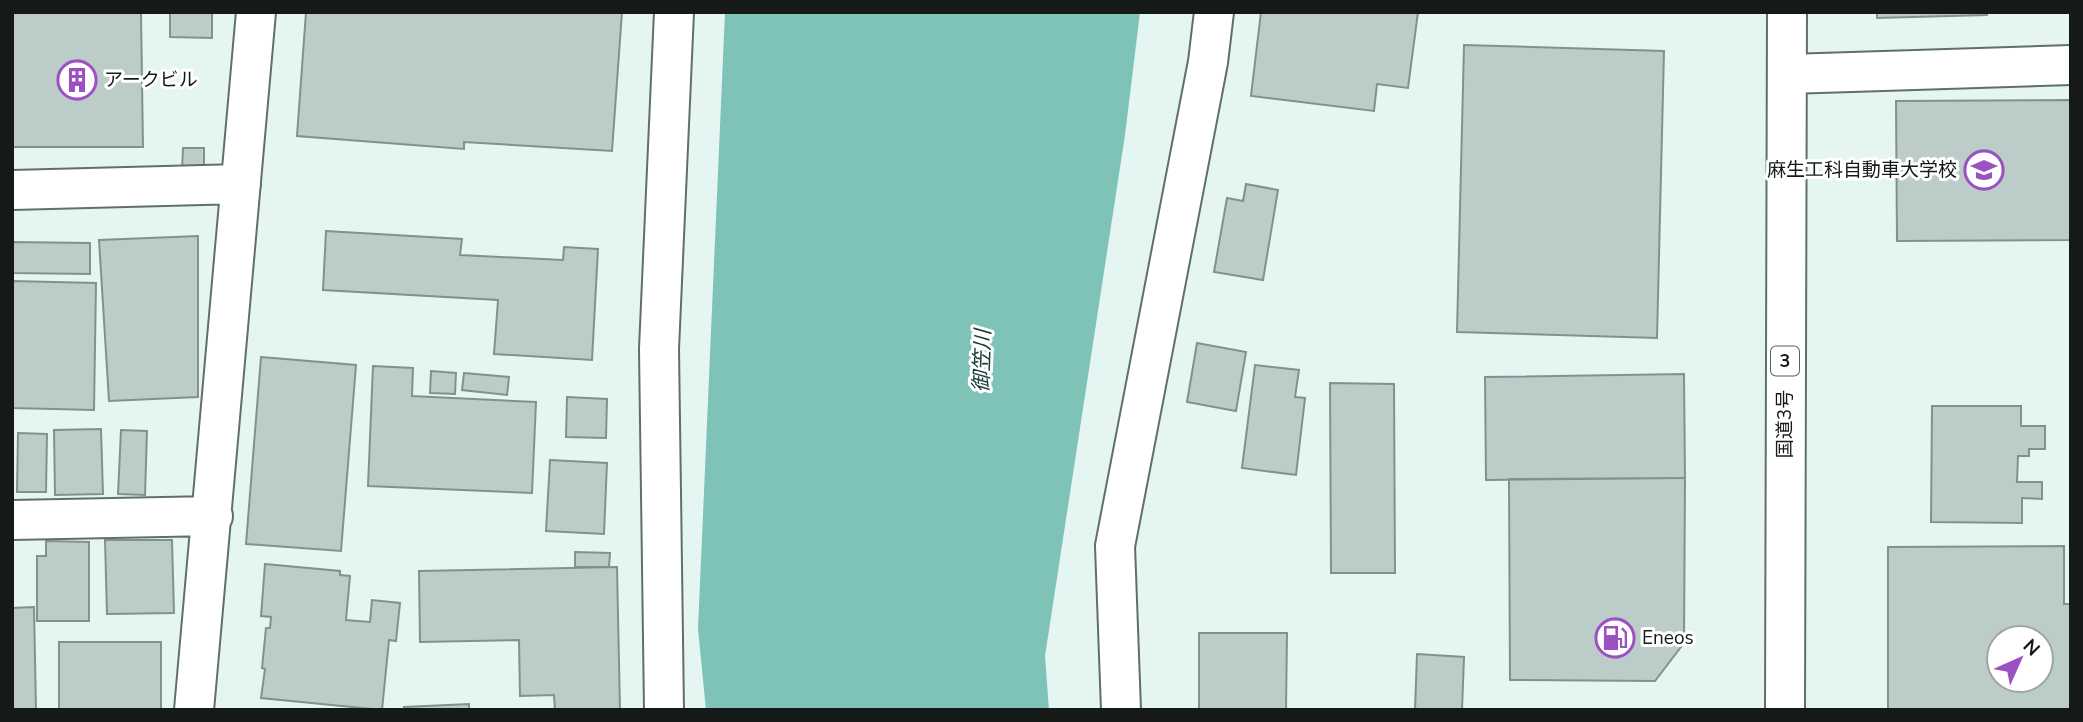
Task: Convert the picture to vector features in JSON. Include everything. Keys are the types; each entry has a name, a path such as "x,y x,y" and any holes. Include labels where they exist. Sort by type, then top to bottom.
{"main road":[{"path":"194,710 256,12"},
{"path":"664,710 659,349 674,12"},
{"path":"1121,710 1115,546 1208,62 1214,12"},
{"name":"国道3号","path":"1785,710 1787,12"},
{"path":"1788,74 2071,65"},
{"path":"12,190 241,184"},
{"path":"12,520 213,516"}],"water":[{"name":"御笠川","path":"725,12 1140,12 1125,135 1045,656 1049,710 706,710 698,629"}],"building":[{"path":"170,12 212,12 212,38 170,37"},
{"path":"306,12 622,12 612,151 464,142 464,149 297,136"},
{"path":"1261,12 1418,12 1408,88 1377,84 1374,111 1251,96"},
{"path":"1877,12 1987,12 1987,15 1877,18"},
{"name":"アークビル","path":"12,13 141,13 143,147 12,147"},
{"path":"1464,45 1664,51 1657,338 1457,332"},
{"name":"麻生工科自動車大学校","path":"2071,100 2071,240 1897,241 1896,101"},
{"path":"183,148 204,148 204,170 182,170"},
{"path":"1246,184 1278,190 1263,280 1214,272 1227,198 1243,201"},
{"path":"326,231 462,239 460,255 563,260 564,247 598,249 592,360 494,354 498,300 323,290"},
{"path":"198,236 198,397 109,401 99,240"},
{"path":"12,242 90,243 90,274 12,273"},
{"path":"12,281 96,283 94,410 12,408"},
{"path":"1197,343 1246,352 1236,411 1187,402"},
{"path":"261,357 356,365 341,551 246,544"},
{"path":"1255,365 1299,370 1295,397 1305,398 1296,475 1242,468"},
{"path":"373,366 413,368 412,396 536,402 532,493 368,486"},
{"path":"431,371 456,373 455,394 430,393"},
{"path":"464,373 509,377 507,395 462,390"},
{"path":"1684,374 1685,478 1486,480 1485,377"},
{"path":"1330,383 1394,384 1395,573 1331,573"},
{"path":"567,397 607,399 606,438 566,437"},
{"path":"1932,406 2021,406 2021,426 2045,426 2045,449 2029,449 2029,456 2018,456 2017,482 2042,482 2042,499 2022,498 2022,523 1931,522"},
{"path":"101,429 103,494 55,495 54,430"},
{"path":"121,430 147,431 145,495 118,494"},
{"path":"18,433 47,434 46,492 17,492"},
{"path":"550,460 607,463 604,534 546,531"},
{"path":"1685,478 1684,643 1655,681 1510,680 1509,479"},
{"path":"105,540 172,540 174,613 107,614"},
{"path":"46,541 89,542 89,621 37,621 37,556 46,556"},
{"path":"2064,546 2064,604 2071,604 2071,710 1888,710 1888,547"},
{"path":"575,552 610,553 609,567 575,567"},
{"path":"265,564 340,571 340,575 350,576 346,620 370,622 372,600 400,603 396,641 389,640 382,710 261,698 266,628 270,628 271,617 261,616"},
{"path":"617,567 620,710 555,710 554,695 520,696 519,640 420,642 419,571"},
{"path":"34,607 36,710 12,710 12,608"},
{"path":"1199,633 1287,633 1286,710 1199,710"},
{"path":"59,642 161,642 161,710 59,710"},
{"path":"1417,654 1464,657 1462,710 1415,710"},
{"path":"469,704 469,710 404,710 404,707"}],"place":[{"name":"アークビル","path":"77,80"},
{"name":"麻生工科自動車大学校","path":"1984,170"},
{"name":"Eneos","path":"1615,638"}]}
